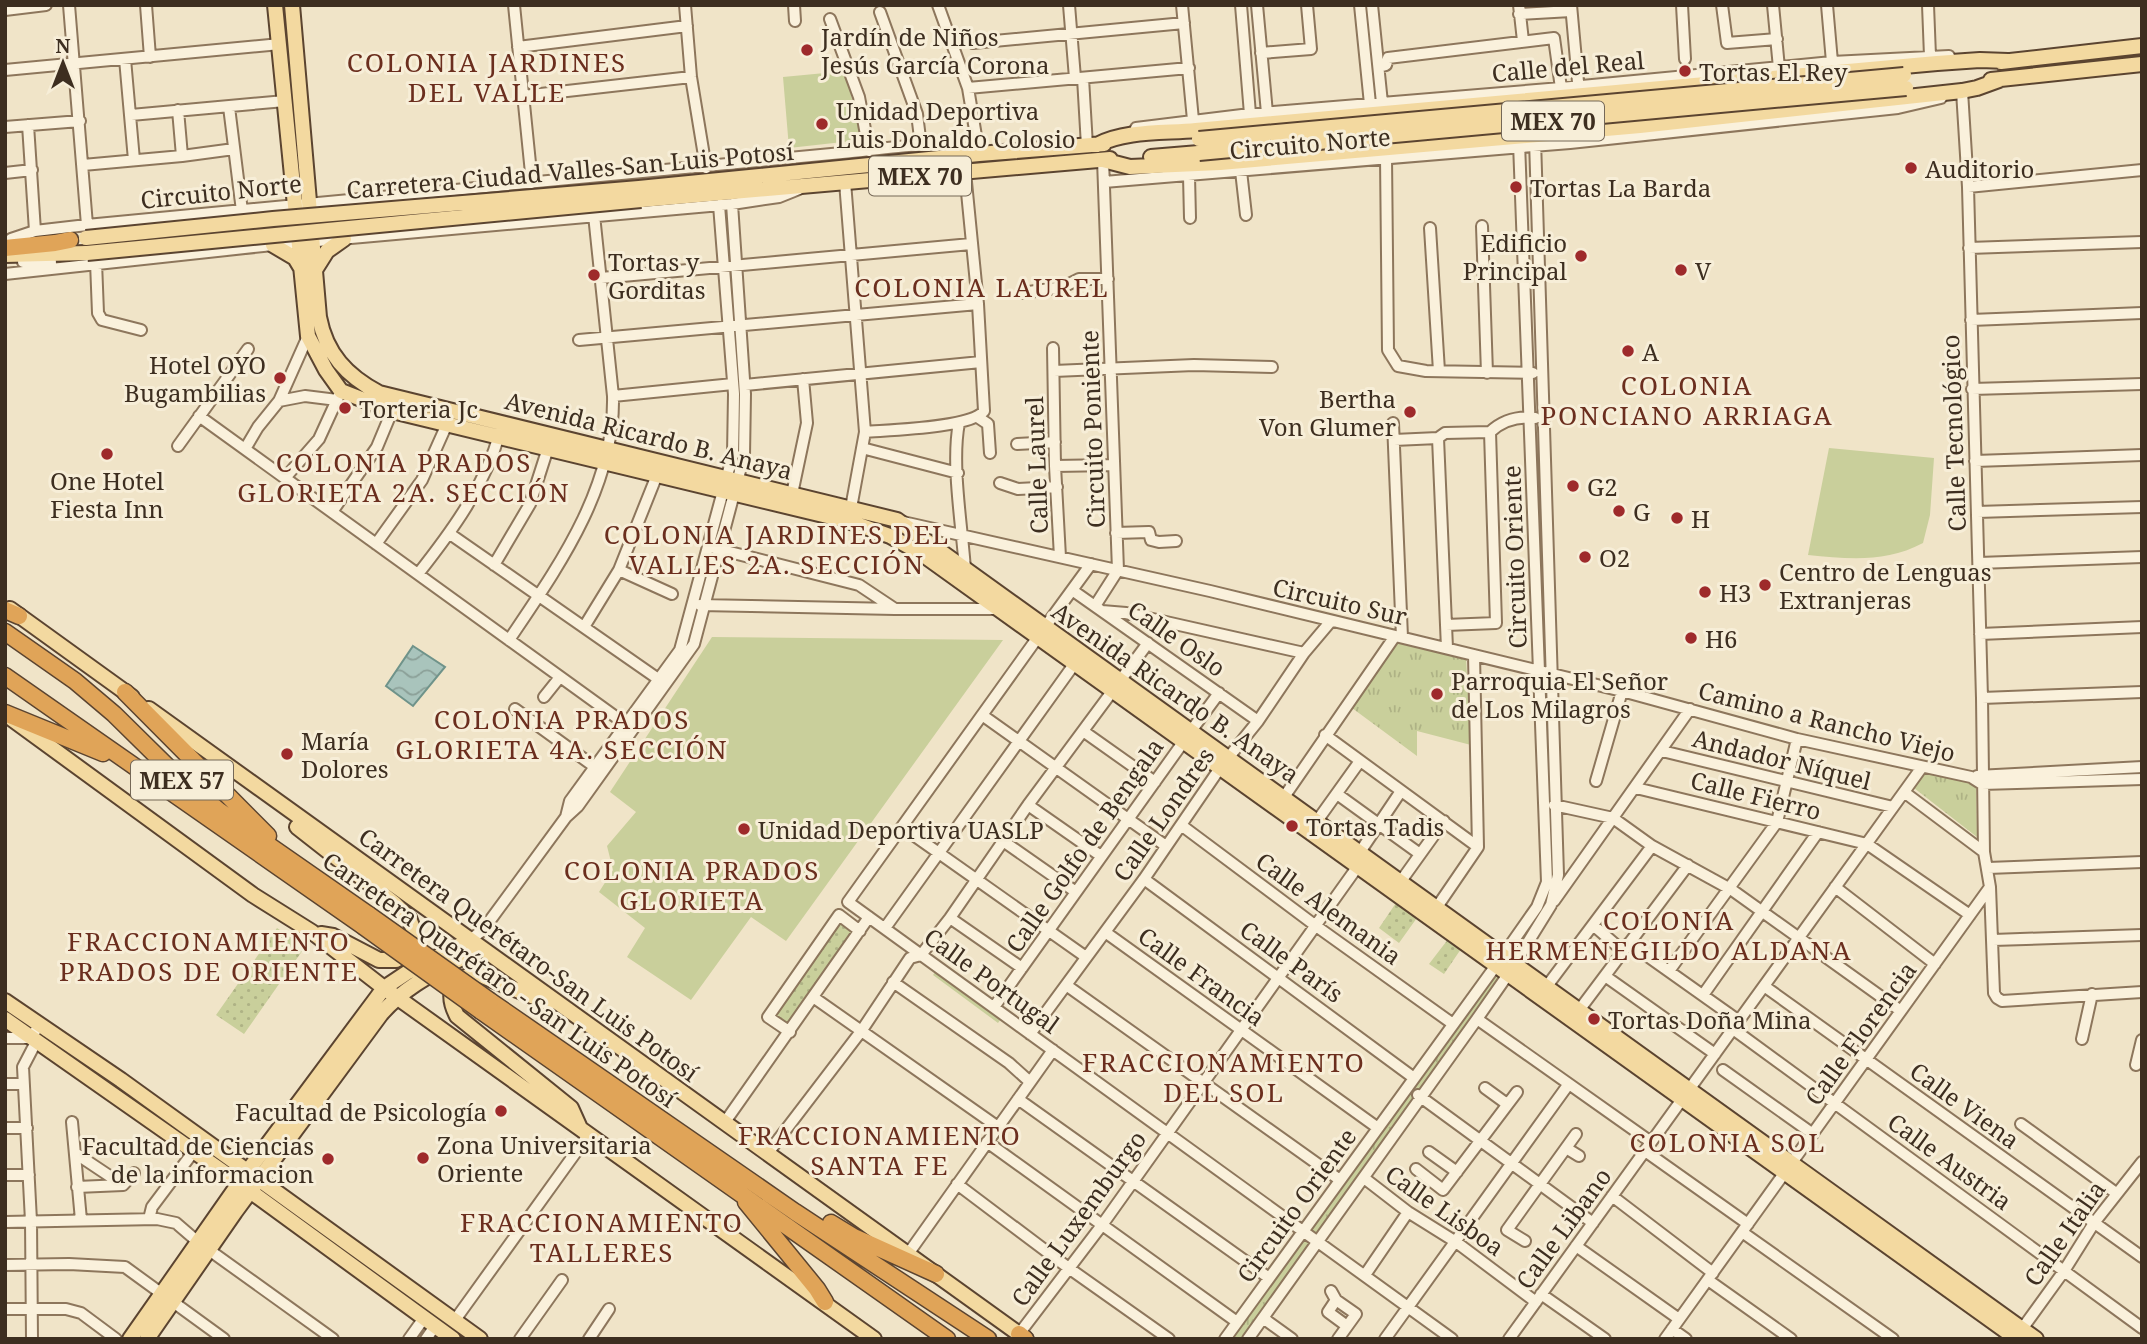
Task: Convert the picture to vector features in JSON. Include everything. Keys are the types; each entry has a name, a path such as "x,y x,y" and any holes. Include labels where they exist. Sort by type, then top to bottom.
{"highway":[{"path":"7,243 84,248"},
{"name":"Carretera Querétaro - San Luis Potosí","path":"5,632 75,681 114,714 178,778 218,810 297,865 366,920"},
{"path":"5,665 41,692 53,709"},
{"name":"Carretera Querétaro - San Luis Potosí","path":"5,676 366,920 947,1339"},
{"path":"125,692 297,865"},
{"path":"5,713 135,766"},
{"name":"Carretera Querétaro - San Luis Potosí","path":"486,1006 988,1339"},
{"path":"733,1186 825,1302"},
{"path":"795,1212 822,1219 854,1237 936,1274"}],"main road":[{"name":"Avenida Ricardo B. Anaya","path":"275,5 294,206 305,242 308,269 308,336 351,375 379,393 501,430 730,486 891,536 922,554 998,609 1042,632 1075,663 1116,685"},
{"name":"Avenida Ricardo B. Anaya","path":"292,5 309,204 305,242"},
{"name":"MEX 70","path":"1905,92 2008,61 2142,46"},
{"path":"1097,143 1487,105 1516,97 1633,91 1980,60 2008,61"},
{"name":"MEX 70","path":"640,194 808,186 1103,160 1199,146 1905,92 2142,64"},
{"path":"1103,160 1130,167 1220,163 1490,140 1535,141 1640,126 1761,118 1905,92 1962,91 1999,80"},
{"path":"1633,91 1628,96 1625,111 1628,118 1640,126"},
{"path":"1487,105 1495,122 1490,140"},
{"name":"Carretera Ciudad Valles-San Luis Potosí","path":"84,248 273,219 640,194 979,154 1097,143 1199,146"},
{"path":"273,245 308,269 344,239"},
{"path":"5,264 84,248"},
{"name":"MEX 70","path":"5,255 84,248"},
{"name":"Avenida Ricardo B. Anaya","path":"308,269 319,317 326,370 339,395 447,424 501,430 548,448 606,455 657,475 792,494 897,520 965,569 1042,632 1789,1167 1974,1301 2017,1336 2036,1339"},
{"name":"Carretera Querétaro-San Luis Potosí","path":"10,611 1023,1337"},
{"path":"5,713 253,895 312,932 390,992 874,1339"},
{"name":"Avenida Ricardo B. Anaya","path":"1224,763 1284,797 1317,821 1359,859 1401,881 1506,964 1547,986 1580,1009 1686,1093"},
{"path":"258,788 269,803 394,903 409,918 415,934 410,950 396,960 379,960 333,936 312,932"},
{"path":"147,1339 168,1298 231,1207 326,1086 390,992 415,983 471,953 474,943"},
{"path":"570,1011 480,975 467,975 457,981 451,993 450,1003 457,1016 571,1108 584,1131"},
{"path":"5,1001 121,1080 249,1182 480,1339"},
{"path":"5,1019 217,1168 249,1182 278,1212 453,1339"},
{"path":"217,1168 226,1185 231,1207"},
{"path":"231,1207 278,1212"},
{"path":"130,1339 168,1298"}],"street":[{"path":"5,10 46,5"},
{"path":"69,5 83,165 84,248 98,313 102,320 141,330"},
{"path":"146,5 150,57"},
{"path":"514,5 532,183"},
{"path":"685,5 691,77 706,168"},
{"path":"794,5 795,22"},
{"path":"938,5 968,88 979,154"},
{"path":"1069,5 1079,78 1097,143"},
{"path":"1182,5 1193,120"},
{"path":"1241,5 1250,114"},
{"path":"1257,5 1267,113"},
{"path":"1261,53 1311,49 1307,5"},
{"path":"1360,5 1370,104"},
{"path":"1372,5 1382,103"},
{"path":"1682,5 1685,59"},
{"path":"1722,5 1727,43 1777,39"},
{"path":"1773,5 1779,68"},
{"path":"1827,5 1832,62"},
{"path":"1928,5 1930,56"},
{"path":"1523,41 1519,10 1571,8 1584,136 1761,118"},
{"path":"880,12 917,114 921,146"},
{"path":"830,19 859,97 869,151"},
{"path":"973,43 1184,23"},
{"path":"518,47 687,26"},
{"path":"1379,67 1386,65 1388,58 1554,38 1561,88"},
{"path":"5,70 280,44"},
{"name":"Calle del Real","path":"1531,96 1561,88 1579,92 1832,62 1930,56 1980,60"},
{"path":"125,59 134,160"},
{"path":"968,88 1189,68"},
{"path":"523,96 691,77"},
{"name":"Calle Tecnológico","path":"1962,91 1968,187 1979,563 1982,698 1978,779 1990,887 1994,993 1997,999 2002,1001 2092,995"},
{"name":"Circuito Oriente","path":"1248,1339 1477,1019 1537,907 1546,882 1554,805 1552,674 1535,141 1531,96"},
{"name":"Calle del Real","path":"1370,104 1516,97"},
{"name":"Circuito Oriente","path":"1225,1339 1453,1024 1506,964 1551,905 1558,876 1551,852 1539,671 1516,97"},
{"path":"131,114 285,102"},
{"name":"Circuito Norte","path":"1097,143 1141,127 1370,104"},
{"path":"229,107 242,211"},
{"path":"178,110 182,156"},
{"path":"5,127 80,121"},
{"path":"28,125 35,231"},
{"name":"Circuito Norte","path":"1104,182 1241,171 1519,142"},
{"name":"Circuito Norte","path":"5,274 84,248 242,211 921,146 957,145 979,154"},
{"path":"83,165 233,149"},
{"path":"1386,157 1388,350 1398,366 1426,371 1542,373"},
{"name":"Circuito Poniente","path":"1103,160 1118,570"},
{"path":"1130,167 1184,176 1189,218"},
{"path":"5,173 32,170"},
{"path":"1968,187 2142,170"},
{"path":"1241,171 1245,215"},
{"path":"864,432 960,423 979,418 984,411 978,304 965,172"},
{"path":"845,182 864,432 851,508"},
{"name":"Circuito Norte","path":"7,243 35,231 84,248 273,245 732,204 779,197 808,186"},
{"path":"338,201 334,219 337,230 344,239"},
{"path":"474,943 663,682 699,605 730,486 744,456 735,327 736,265 732,204"},
{"path":"719,205 724,267 735,327"},
{"path":"272,208 277,224 273,245"},
{"path":"509,640 578,533 614,426 594,215"},
{"path":"1482,226 1487,373"},
{"path":"1430,228 1439,371"},
{"path":"1969,248 2142,242"},
{"path":"601,278 971,244"},
{"path":"1022,293 1063,287 1079,279 1108,279"},
{"path":"579,340 978,304"},
{"path":"1971,320 2142,313"},
{"path":"246,449 258,427 279,401 308,336"},
{"name":"Calle Laurel","path":"1053,348 1060,557"},
{"path":"178,446 248,349"},
{"path":"613,396 981,362"},
{"path":"1054,371 1194,365 1272,367"},
{"path":"792,494 807,423 803,379"},
{"path":"1972,389 2142,384"},
{"path":"279,401 305,396 339,395 319,439 285,478"},
{"path":"332,512 377,447 392,411"},
{"path":"199,416 629,727"},
{"path":"979,418 988,424 990,453"},
{"path":"1394,439 1438,438 1446,433 1490,432 1497,425 1513,418 1543,419"},
{"path":"960,423 957,435 958,473 965,569"},
{"path":"1284,797 1325,735 1398,637 1393,423"},
{"path":"376,544 422,480 447,424"},
{"path":"418,574 450,534 480,484 501,430"},
{"path":"1446,625 1496,623 1490,432"},
{"path":"1438,438 1447,648"},
{"path":"1017,444 1055,442"},
{"path":"494,565 530,504 548,448"},
{"path":"862,448 958,473"},
{"path":"1975,461 2142,455"},
{"path":"1055,466 1113,465"},
{"path":"584,627 619,570 657,475"},
{"path":"1000,483 1018,489 1056,486"},
{"path":"1977,512 2142,507"},
{"name":"Circuito Sur","path":"897,520 1552,674"},
{"path":"1116,533 1149,531 1151,540 1176,541"},
{"path":"450,534 663,682"},
{"path":"715,548 859,585 895,609"},
{"path":"1979,563 2142,556"},
{"path":"1086,957 902,827 1091,564"},
{"path":"619,570 672,594"},
{"path":"1118,570 1098,608 1304,653"},
{"name":"Calle Oslo","path":"1072,590 1258,721"},
{"path":"699,605 998,609"},
{"name":"Calle Londres","path":"1030,1034 1144,879 1224,763 1258,721 1304,653 1331,621"},
{"path":"1980,634 2142,627"},
{"path":"768,1153 862,1030 910,958 921,955 950,918 1028,805 1147,643"},
{"path":"1437,907 1478,847 1474,655"},
{"path":"884,928 1075,663"},
{"name":"Camino a Rancho Viejo","path":"1552,674 1797,738 1978,779"},
{"path":"544,697 560,677"},
{"path":"1596,781 1622,691"},
{"path":"1982,698 2142,692"},
{"name":"Calle Golfo de Bengala","path":"994,1007 1219,693"},
{"path":"515,709 594,767"},
{"path":"1537,907 1551,905 1690,709"},
{"path":"982,715 1166,846"},
{"path":"582,792 594,767 629,727"},
{"path":"1083,731 1155,782"},
{"path":"1325,735 1478,847"},
{"path":"1669,971 1777,822 1797,738"},
{"name":"Andador Níquel","path":"1662,751 1893,807"},
{"path":"1317,821 1360,761"},
{"name":"Calle Libano","path":"1509,1339 1922,767"},
{"path":"1978,779 2142,767"},
{"path":"2103,769 2104,781"},
{"path":"1978,779 2142,779"},
{"name":"Calle Fierro","path":"1636,788 1867,844"},
{"name":"Calle Luxemburgo","path":"1023,1337 1316,926 1401,791"},
{"path":"1903,792 1984,852"},
{"path":"1337,794 1420,854"},
{"path":"1028,805 1101,856"},
{"path":"1554,805 1613,818 1653,846 1728,887 1901,1011"},
{"path":"1401,881 1444,821"},
{"name":"Calle Alemania","path":"1181,825 1453,1024"},
{"name":"Calle Portugal","path":"902,827 848,902 1452,1339"},
{"path":"1703,995 1818,832"},
{"path":"1003,841 1076,892"},
{"path":"1867,844 1970,915"},
{"path":"1547,986 1653,846"},
{"path":"1988,868 2142,862"},
{"path":"1580,1009 1688,864"},
{"name":"Calle París","path":"1144,879 1279,978 1411,1082 1421,1097 1593,1223"},
{"path":"1835,887 1935,964"},
{"name":"Calle Florencia","path":"1665,1339 1990,887"},
{"path":"790,1032 768,1017 839,915 860,931"},
{"path":"725,1122 869,917"},
{"path":"950,918 1022,968"},
{"name":"Calle Austria","path":"1593,925 1703,995 1736,1025 1835,1103 2142,1328"},
{"name":"Calle Francia","path":"1105,932 1378,1128"},
{"path":"1993,940 2142,935"},
{"path":"1605,976 1715,1054"},
{"path":"893,982 1009,1063 1030,1082"},
{"path":"1066,985 1340,1180"},
{"name":"Calle Viena","path":"1764,986 2142,1257"},
{"path":"2082,1039 2092,995 2142,992"},
{"path":"813,997 998,1127"},
{"path":"1477,1019 1568,1085 1745,1228 1893,1339"},
{"path":"32,1339 31,1222 23,1067 39,1025"},
{"path":"5,1038 34,1040"},
{"path":"2137,1065 2142,1040"},
{"path":"908,1254 1053,1050"},
{"path":"1723,1070 1813,1134"},
{"path":"5,1084 23,1084"},
{"path":"1385,1339 1568,1085"},
{"path":"1485,1088 1507,1104"},
{"path":"1416,1169 1443,1190 1517,1092"},
{"path":"1018,1099 1269,1278"},
{"path":"72,1122 81,1220"},
{"path":"2021,1124 2116,1194"},
{"path":"5,1128 27,1128"},
{"path":"455,1320 584,1131"},
{"path":"1515,1235 1540,1184 1576,1134"},
{"path":"987,1142 1237,1322"},
{"path":"149,1219 152,1207 194,1151"},
{"path":"1429,1152 1457,1172"},
{"path":"1564,1152 1579,1156"},
{"path":"75,1153 123,1185"},
{"name":"Calle Italia","path":"2017,1336 2064,1271 2094,1223 2142,1162"},
{"path":"2131,1173 2142,1181"},
{"path":"77,1187 123,1185 134,1174"},
{"path":"5,1175 29,1175"},
{"name":"Calle Lisboa","path":"1364,1178 1408,1212 1605,1339"},
{"path":"957,1184 1169,1339"},
{"path":"1612,1196 1791,1339"},
{"path":"1365,1275 1408,1212"},
{"path":"5,1222 149,1219 176,1223 333,1339"},
{"path":"1576,1246 1679,1319"},
{"path":"5,1265 117,1265 133,1271 224,1339"},
{"path":"520,1339 562,1280"},
{"path":"1333,1296 1356,1314 1338,1339"},
{"path":"5,1309 66,1308 81,1313 116,1339"},
{"path":"589,1339 609,1309"},
{"path":"1263,1318 1292,1339"},
{"path":"409,1339 430,1322"},
{"path":"426,1339 430,1322"},
{"path":"1672,1329 1686,1339"}],"green space":[{"name":"Unidad Deportiva Luis Donaldo Colosio","path":"846,71 861,140 789,148 783,77"},
{"path":"1829,448 1934,458 1930,515 1923,543 1881,557 1808,555"},
{"name":"Unidad Deportiva UASLP","path":"712,637 1003,640 786,941 751,917 691,1000 627,957 645,928 599,892 613,870 607,846 636,812 610,792"},
{"path":"1399,642 1466,658 1471,745 1417,731 1417,756 1352,708"},
{"path":"1926,772 1976,784 1977,837 1914,788"},
{"path":"1398,900 1419,915 1399,943 1379,928"},
{"path":"840,922 855,933 788,1026 773,1016"},
{"path":"277,928 305,947 244,1034 216,1015"},
{"path":"1449,938 1461,949 1444,974 1429,964"},
{"path":"938,968 1003,1016 998,1023 933,975"},
{"path":"1496,969 1507,977 1247,1339 1231,1339"}],"water":[{"path":"413,646 445,667 413,706 386,686"}],"place":[{"name":"Jardín de Niños Jesús García Corona","path":"807,50"},
{"name":"Tortas El Rey","path":"1685,71"},
{"name":"Unidad Deportiva Luis Donaldo Colosio","path":"822,124"},
{"name":"Auditorio","path":"1911,168"},
{"name":"Tortas La Barda","path":"1516,187"},
{"name":"Edificio Principal","path":"1581,256"},
{"name":"V","path":"1681,270"},
{"name":"Tortas y Gorditas","path":"594,275"},
{"name":"A","path":"1628,351"},
{"name":"Hotel OYO Bugambilias","path":"280,378"},
{"name":"Torteria Jc","path":"345,408"},
{"name":"Bertha Von Glumer","path":"1410,412"},
{"name":"One Hotel Fiesta Inn","path":"107,454"},
{"name":"G2","path":"1573,486"},
{"name":"G","path":"1619,511"},
{"name":"H","path":"1677,518"},
{"name":"O2","path":"1585,557"},
{"name":"Centro de Lenguas Extranjeras","path":"1765,585"},
{"name":"H3","path":"1705,592"},
{"name":"H6","path":"1691,638"},
{"name":"Parroquia El Señor de Los Milagros","path":"1437,694"},
{"name":"María Dolores","path":"287,754"},
{"name":"Tortas Tadis","path":"1292,826"},
{"name":"Unidad Deportiva UASLP","path":"744,829"},
{"name":"Tortas Doña Mina","path":"1594,1019"},
{"name":"Facultad de Psicología","path":"501,1111"},
{"name":"Zona Universitaria Oriente","path":"423,1158"},
{"name":"Facultad de Ciencias de la informacion","path":"328,1159"}],"district":[{"name":"COLONIA JARDINES DEL VALLE","path":"487,77"},
{"name":"COLONIA LAUREL","path":"982,287"},
{"name":"COLONIA PONCIANO ARRIAGA","path":"1687,400"},
{"name":"COLONIA PRADOS GLORIETA 2A. SECCIÓN","path":"404,477"},
{"name":"COLONIA JARDINES DEL VALLES 2A. SECCIÓN","path":"777,549"},
{"name":"COLONIA PRADOS GLORIETA 4A. SECCIÓN","path":"562,734"},
{"name":"COLONIA PRADOS GLORIETA","path":"692,885"},
{"name":"COLONIA HERMENEGILDO ALDANA","path":"1669,934"},
{"name":"FRACCIONAMIENTO PRADOS DE ORIENTE","path":"209,956"},
{"name":"FRACCIONAMIENTO DEL SOL","path":"1224,1077"},
{"name":"COLONIA SOL","path":"1728,1142"},
{"name":"FRACCIONAMIENTO SANTA FE","path":"880,1150"},
{"name":"FRACCIONAMIENTO TALLERES","path":"602,1237"}]}
